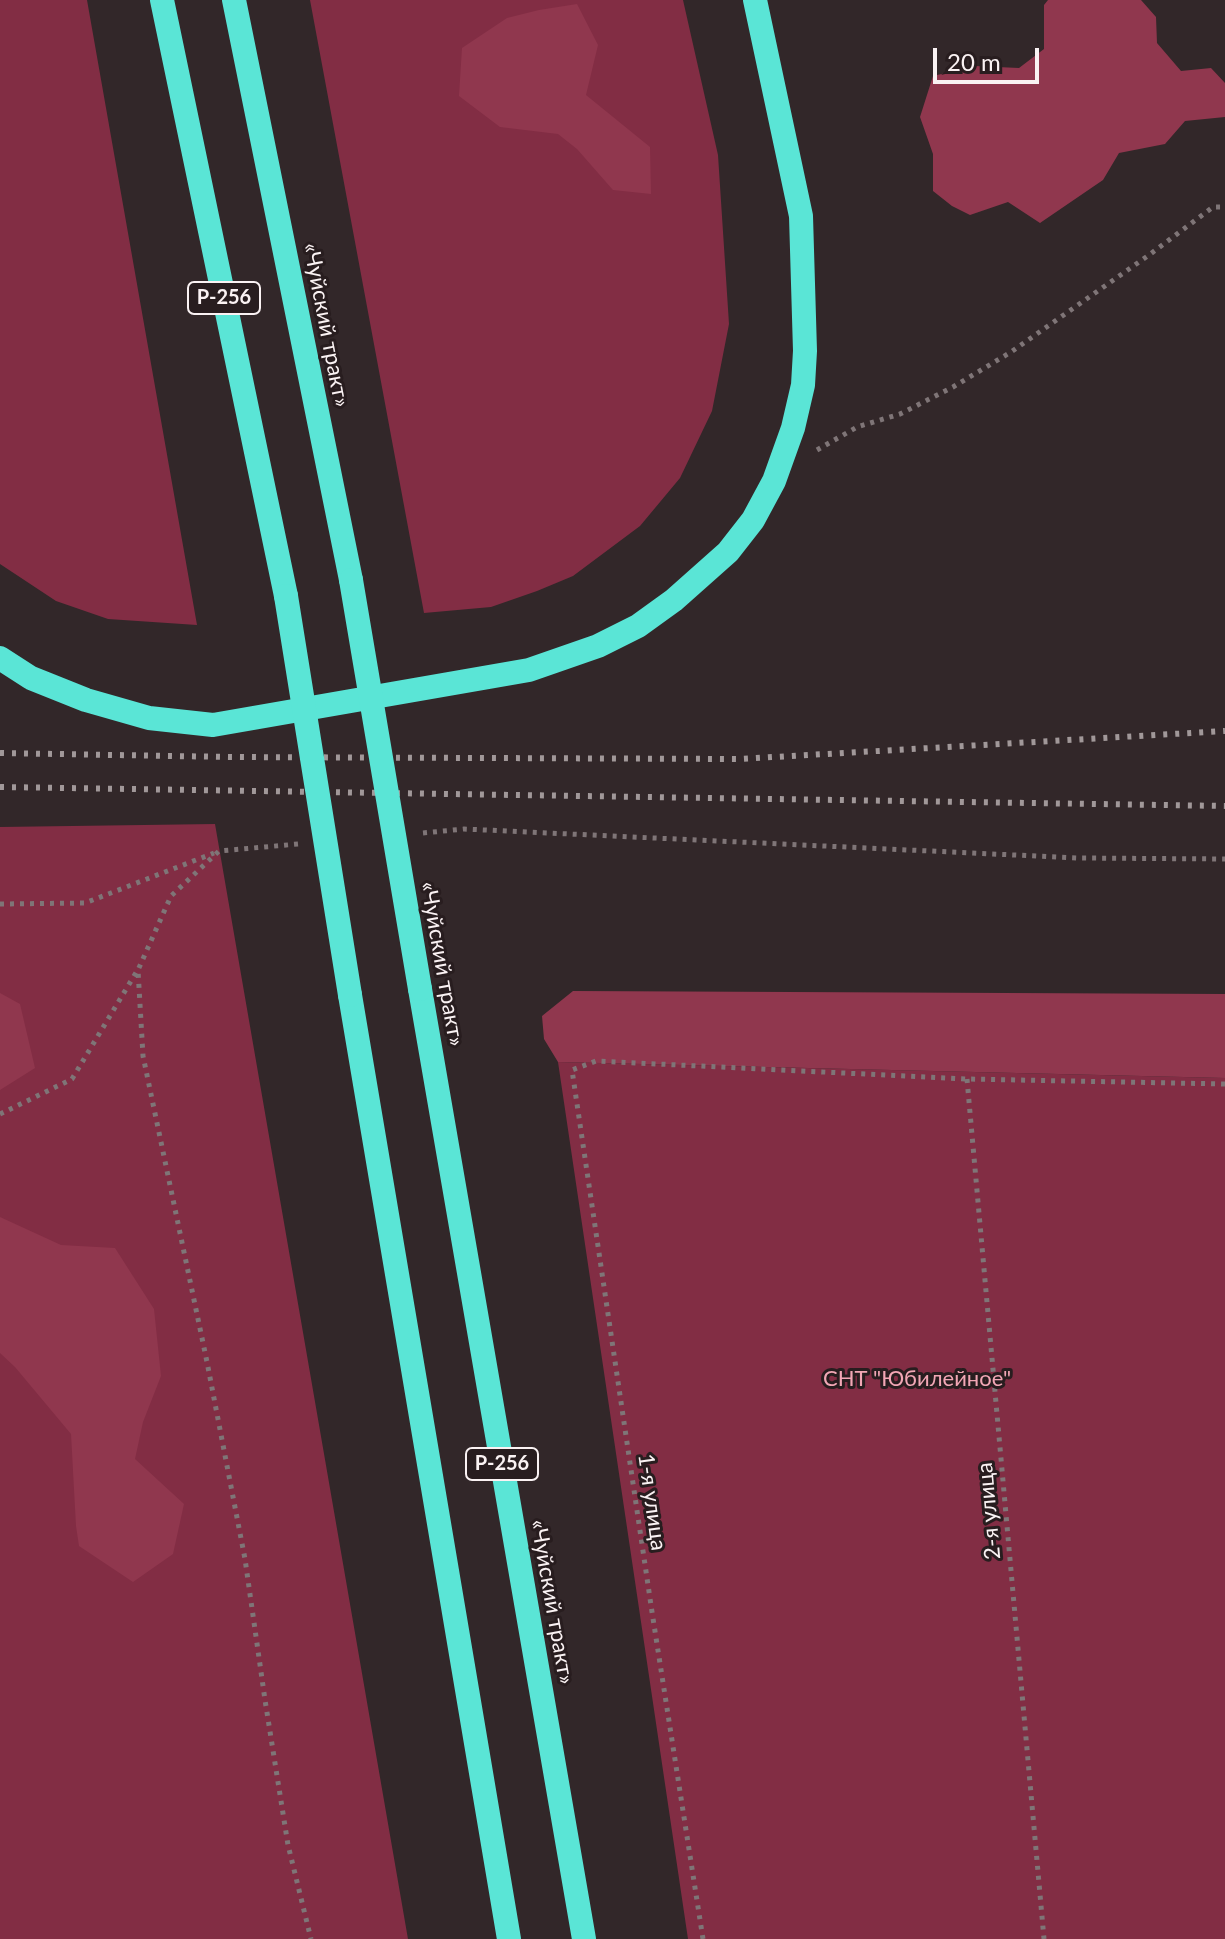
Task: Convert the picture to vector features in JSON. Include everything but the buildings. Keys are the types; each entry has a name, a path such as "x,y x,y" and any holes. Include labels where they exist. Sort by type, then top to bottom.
{"highway":[{"name":"Р-256","path":"162,0 286,596 509,1939"},
{"name":"«Чуйский тракт»","path":"234,0 351,580 584,1939"},
{"path":"0,658 31,678 86,700 149,718 213,725 529,670 612,639 638,626 674,600 728,552 753,520 774,481 793,428 803,385 805,351 801,216 755,0"}],"path":[{"path":"779,467 857,427 900,414 953,387 1011,352 1213,207 1225,207"},
{"path":"0,904 85,903 219,851"},
{"path":"0,1114 72,1079 138,970"},
{"name":"1-я улица","path":"703,1939 572,1070 596,1061 967,1079"},
{"path":"967,1079 1225,1084"},
{"name":"2-я улица","path":"967,1079 1044,1939"}],"green space":[{"path":"0,0 87,0 197,625 108,619 56,601 0,564"},
{"path":"310,0 683,0 718,155 729,324 712,411 680,478 640,526 573,576 491,607 424,613"},
{"path":"215,824 408,1939 0,1939 0,827"},
{"name":"СНТ \"Юбилейное\"","path":"558,1062 1225,1078 1225,1939 688,1939"}],"shaded area":[{"path":"1048,0 1141,0 1156,17 1157,43 1181,71 1211,68 1225,83 1225,117 1185,121 1165,144 1119,153 1103,180 1040,223 1008,202 970,215 933,191 933,154 920,117 933,76 975,66 1019,68 1044,49 1044,5"},
{"path":"577,4 598,45 586,95 650,147 651,194 613,190 577,149 558,134 500,127 459,96 462,48 507,18"},
{"path":"573,991 1225,994 1225,1078 558,1062 544,1039 542,1016"},
{"path":"0,993 20,1004 35,1068 0,1090"},
{"path":"0,1217 61,1245 115,1248 154,1309 161,1376 143,1422 135,1459 184,1504 173,1554 133,1582 79,1546 71,1434 0,1353"}],"railway":[{"path":"0,753 739,759 1225,731"},
{"path":"0,787 1225,806"}]}
